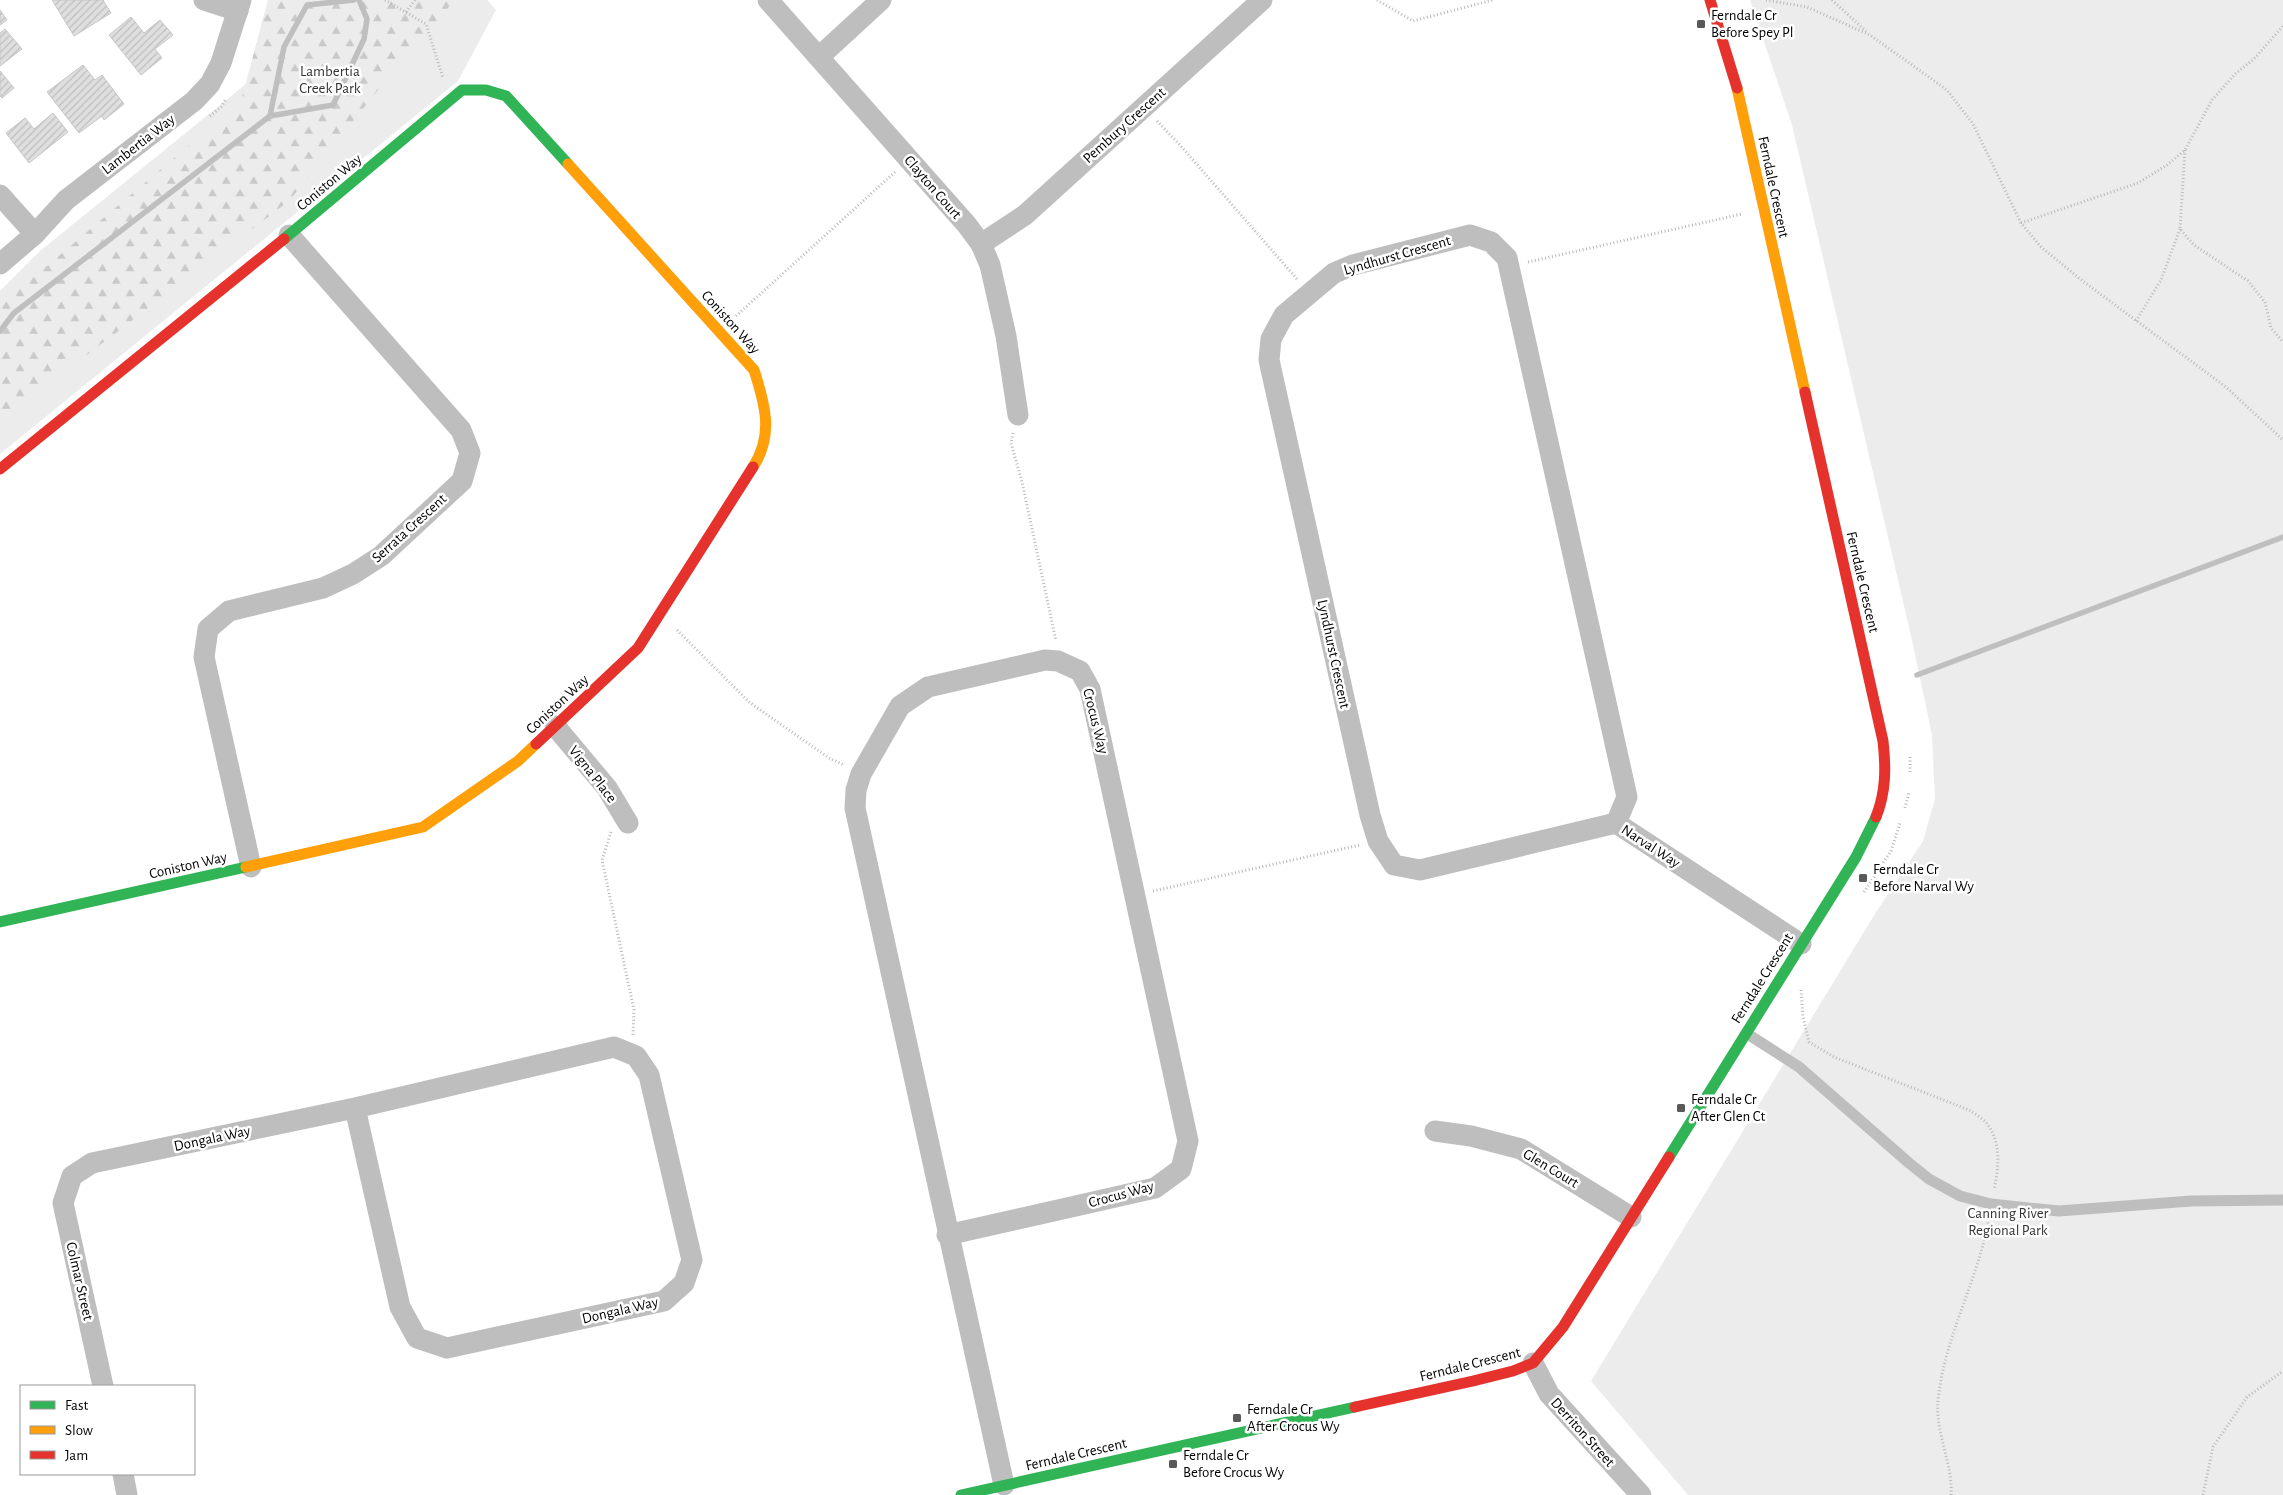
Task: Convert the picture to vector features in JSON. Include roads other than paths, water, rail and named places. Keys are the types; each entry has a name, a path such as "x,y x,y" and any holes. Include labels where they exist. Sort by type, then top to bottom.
{"street":[{"path":"204,0 240,5"},
{"name":"Clayton Court","path":"768,0 909,159 981,244 995,287 1006,336 1018,415"},
{"path":"819,56 881,0"},
{"name":"Pembury Crescent","path":"981,244 1025,216 1262,0"},
{"name":"Ferndale Crescent","path":"960,1495 1473,1381 1514,1371 1533,1364 1563,1327 1856,857 1874,824 1886,787 1887,766 1737,87 1710,0"},
{"name":"Lambertia Way","path":"0,264 35,234 66,200 194,101 210,84 221,63 240,5"},
{"name":"Coniston Way","path":"0,469 288,235 462,90 486,90 506,96 754,370 768,415 766,438 759,458 638,648 518,761 423,827 0,922"},
{"path":"0,195 35,234"},
{"name":"Serrata Crescent","path":"251,866 204,657 208,629 229,611 323,588 353,574 381,556 462,481 470,453 461,430 288,235"},
{"name":"Lyndhurst Crescent","path":"1394,865 1378,841 1269,360 1270,339 1284,315 1334,273 1353,265 1470,235 1491,242 1506,258 1509,268 1627,797 1616,823"},
{"name":"Crocus Way","path":"947,1235 1155,1188 1181,1169 1188,1141 1090,689 1080,671 1058,661 1044,660 928,687 900,706 861,774 856,790 854,808 947,1235 1004,1485"},
{"name":"Vigna Place","path":"555,726 607,788 628,823"},
{"name":"Narval Way","path":"1394,865 1420,870 1616,823 1801,944"},
{"name":"Dongala Way","path":"72,1176 92,1163 355,1108 614,1046 636,1056 649,1074 692,1260 684,1283 664,1301 447,1348 417,1338 400,1307 355,1108"},
{"name":"Glen Court","path":"1435,1131 1471,1136 1521,1149 1631,1217"},
{"name":"Colmar Street","path":"72,1176 63,1203 103,1385"},
{"name":"Derriton Street","path":"1533,1364 1549,1394 1641,1495"},
{"path":"123,1475 127,1495"}],"lane":[{"path":"1746,1033 1799,1067 1909,1164 1929,1179 1960,1196 1991,1204 2059,1211 2191,1201 2283,1200"}],"waterway":[{"path":"0,331 14,313 270,116 284,47 307,5 354,0"},
{"path":"270,116 333,105 364,39 367,19 359,0"},
{"path":"1917,675 2283,537"}],"place":[{"name":"Ferndale Cr Before Spey Pl","path":"1701,24"},
{"name":"Ferndale Cr Before Narval Wy","path":"1863,878"},
{"name":"Ferndale Cr After Glen Ct","path":"1681,1108"},
{"name":"Ferndale Cr After Crocus Wy","path":"1237,1418"},
{"name":"Ferndale Cr Before Crocus Wy","path":"1173,1464"}],"park label":[{"name":"Lambertia Creek Park","path":"330,80"},
{"name":"Canning River Regional Park","path":"2008,1222"}]}
